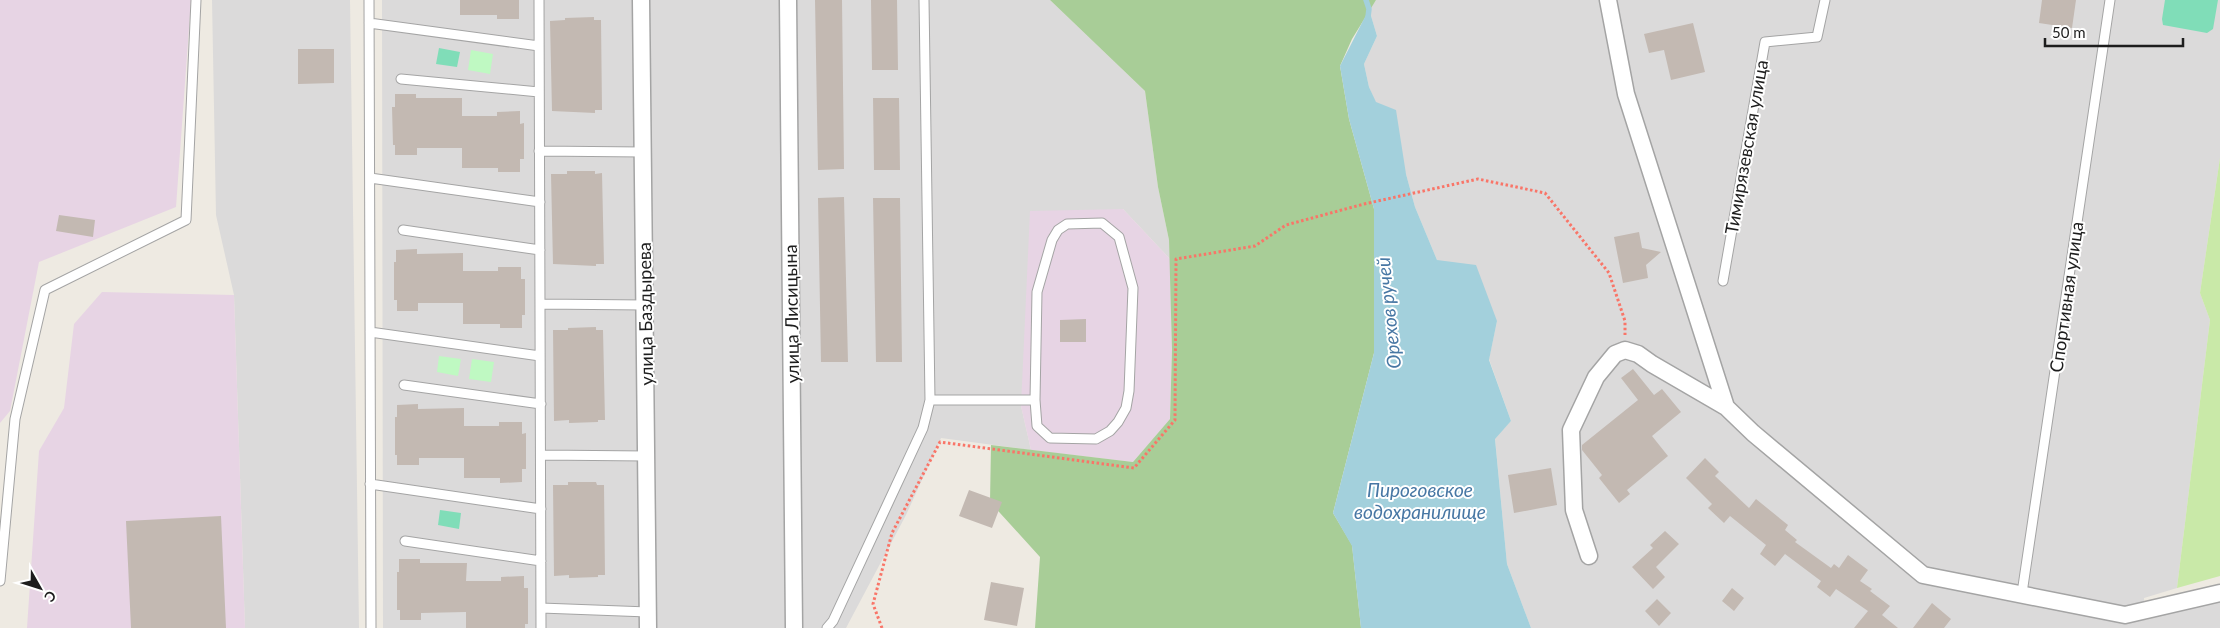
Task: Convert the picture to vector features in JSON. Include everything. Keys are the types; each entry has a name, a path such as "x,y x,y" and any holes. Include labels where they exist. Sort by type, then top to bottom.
{"street":[{"name":"улица Баздырева","path":"642,0 648,620"},
{"name":"улица Лисицына","path":"788,0 794,628"},
{"path":"1608,0 1626,94 1726,407"},
{"path":"1589,556 1574,510 1571,430 1596,377 1615,354 1625,350 1638,354 1676,379 1726,407 1753,433 1923,574 1965,584 2022,593 2122,621 2220,593"}],"lane":[{"path":"0,581 15,419 45,290 186,220 196,0"},
{"path":"369,0 371,628"},
{"path":"539,0 542,628"},
{"path":"827,628 833,621 923,428 930,400 924,0"},
{"name":"Тимирязевская улица","path":"1723,281 1765,42 1817,37 1824,0"},
{"name":"Спортивная улица","path":"2022,593 2110,0"},
{"path":"369,23 539,46"},
{"path":"402,79 539,92"},
{"path":"539,151 643,152"},
{"path":"370,178 540,202"},
{"path":"1102,223 1119,237 1133,288 1130,391 1126,408 1118,422 1096,439 1050,438 1037,426 1035,400 1037,292 1052,240 1058,230 1067,224 1102,223"},
{"path":"403,230 540,250"},
{"path":"540,304 645,305"},
{"path":"370,332 540,356"},
{"path":"404,385 540,404"},
{"path":"930,400 1035,400"},
{"path":"541,455 646,456"},
{"path":"370,484 541,508"},
{"path":"405,542 541,561"},
{"path":"541,608 648,620"}],"path":[{"path":"882,628 873,604 892,533 940,442 1134,468 1175,420 1176,259 1255,246 1286,224 1364,204 1478,179 1545,193 1609,273 1625,321 1625,350"}],"shaded area":[{"path":"0,0 191,0 176,207 39,262 10,411 0,423"},
{"path":"212,0 350,0 359,628 245,628 234,295 216,215"},
{"path":"382,0 1050,0 1145,91 1158,187 1169,240 1170,259 1123,209 1021,406 1031,450 941,438 906,515 846,628 383,628"},
{"path":"1376,0 2220,0 2220,158 2200,293 2210,320 2177,588 2144,598 2145,620 2220,600 2220,628 1531,628 1507,564 1495,438 1511,421 1489,359 1497,321 1437,260 1415,207 1406,174 1369,87 1364,64 1377,36 1369,9"},
{"path":"1123,209 1170,259 1172,350 1170,419 1133,462 1031,450 1021,406 1030,211"},
{"path":"102,292 234,295 245,628 27,628 39,451 64,408 74,324"}],"green space":[{"path":"1050,0 1376,0 1352,39 1340,66 1349,119 1374,209 1374,353 1333,513 1352,545 1361,628 1035,628 1040,557 990,502 991,445 1133,462 1170,419 1172,350 1169,240 1158,187 1145,91"},
{"path":"2165,0 2218,0 2213,29 2207,33 2163,25"},
{"path":"439,48 460,52 457,67 436,64"},
{"path":"471,50 493,54 490,74 468,70"},
{"path":"2220,158 2220,576 2177,588 2210,320 2200,293"},
{"path":"439,356 461,359 458,376 437,372"},
{"path":"472,359 494,362 491,382 469,379"},
{"path":"440,510 461,513 459,529 438,525"}],"water":[{"name":"Пироговское водохранилище","path":"1369,9 1377,36 1364,64 1369,87 1376,102 1396,110 1406,174 1415,207 1437,260 1476,265 1497,321 1489,360 1511,421 1495,439 1507,564 1531,628 1361,628 1352,546 1333,513 1374,353 1374,209 1349,119 1340,66"}],"building":[{"path":"460,0 519,0 519,19 497,19 497,15 460,15"},
{"path":"815,0 842,0 844,169 818,170"},
{"path":"871,0 897,0 898,70 872,70"},
{"path":"2042,0 2076,0 2072,28 2039,23"},
{"path":"594,17 594,20 601,20 602,110 595,110 595,113 552,111 550,21 565,20 565,18"},
{"path":"1693,23 1705,72 1671,80 1664,50 1649,53 1644,34"},
{"path":"298,49 334,49 334,83 298,84"},
{"path":"395,94 416,94 416,98 462,98 462,116 497,116 497,112 520,111 520,124 524,123 524,159 520,159 520,172 498,172 498,168 462,168 462,148 417,148 417,155 395,155 392,107 395,107"},
{"path":"873,98 899,98 900,170 874,170"},
{"path":"567,171 595,171 595,174 602,173 604,264 596,264 596,266 553,264 551,174 567,174"},
{"path":"844,197 848,362 821,362 818,198"},
{"path":"873,198 900,198 902,362 876,362"},
{"path":"59,215 95,220 93,237 56,231"},
{"path":"1639,232 1642,248 1661,252 1646,265 1648,278 1623,283 1614,237"},
{"path":"417,249 417,254 463,253 463,271 498,271 498,267 521,267 521,279 525,279 525,315 522,315 522,328 500,328 500,324 463,324 463,303 418,303 418,311 397,311 397,300 394,300 394,262 396,262 396,250"},
{"path":"1086,319 1086,342 1060,342 1060,320"},
{"path":"596,327 596,330 603,330 605,420 569,423 569,420 554,421 553,330"},
{"path":"1633,369 1654,395 1662,389 1681,412 1652,436 1668,456 1627,490 1630,494 1619,503 1599,478 1602,475 1582,450 1582,445 1638,400 1621,378"},
{"path":"418,404 418,409 464,408 464,426 499,426 499,422 522,422 522,434 526,433 526,469 522,469 522,482 500,483 500,478 464,478 464,458 419,458 419,465 397,465 397,455 395,455 395,417 397,417 397,405"},
{"path":"1705,458 1719,472 1715,476 1749,508 1756,499 1788,525 1785,530 1797,540 1795,542 1831,568 1834,564 1839,568 1848,555 1868,570 1860,581 1872,589 1870,591 1890,606 1882,615 1898,628 1854,628 1868,611 1836,589 1830,597 1817,587 1821,581 1785,554 1775,566 1760,554 1766,545 1730,516 1724,523 1708,508 1712,504 1686,478"},
{"path":"1551,468 1557,505 1514,513 1508,475"},
{"path":"568,482 596,482 597,485 604,485 605,575 569,578 569,575 554,576 553,485 568,485"},
{"path":"969,490 1002,502 992,528 959,516"},
{"path":"221,516 226,628 131,628 126,521"},
{"path":"1665,531 1679,544 1656,567 1665,577 1653,589 1632,567 1653,548 1650,545"},
{"path":"399,559 420,559 420,563 467,563 466,581 501,581 501,577 524,576 524,588 528,588 528,624 525,624 525,628 466,628 466,612 421,613 421,620 400,620 400,610 397,610"},
{"path":"991,582 1024,588 1017,626 984,620"},
{"path":"1732,588 1744,598 1734,611 1722,601"},
{"path":"1657,599 1671,613 1659,626 1645,611"},
{"path":"1932,603 1951,619 1944,628 1913,628"}],"waterway":[{"name":"Орехов ручей","path":"1366,0 1369,9 1368,17"}]}
